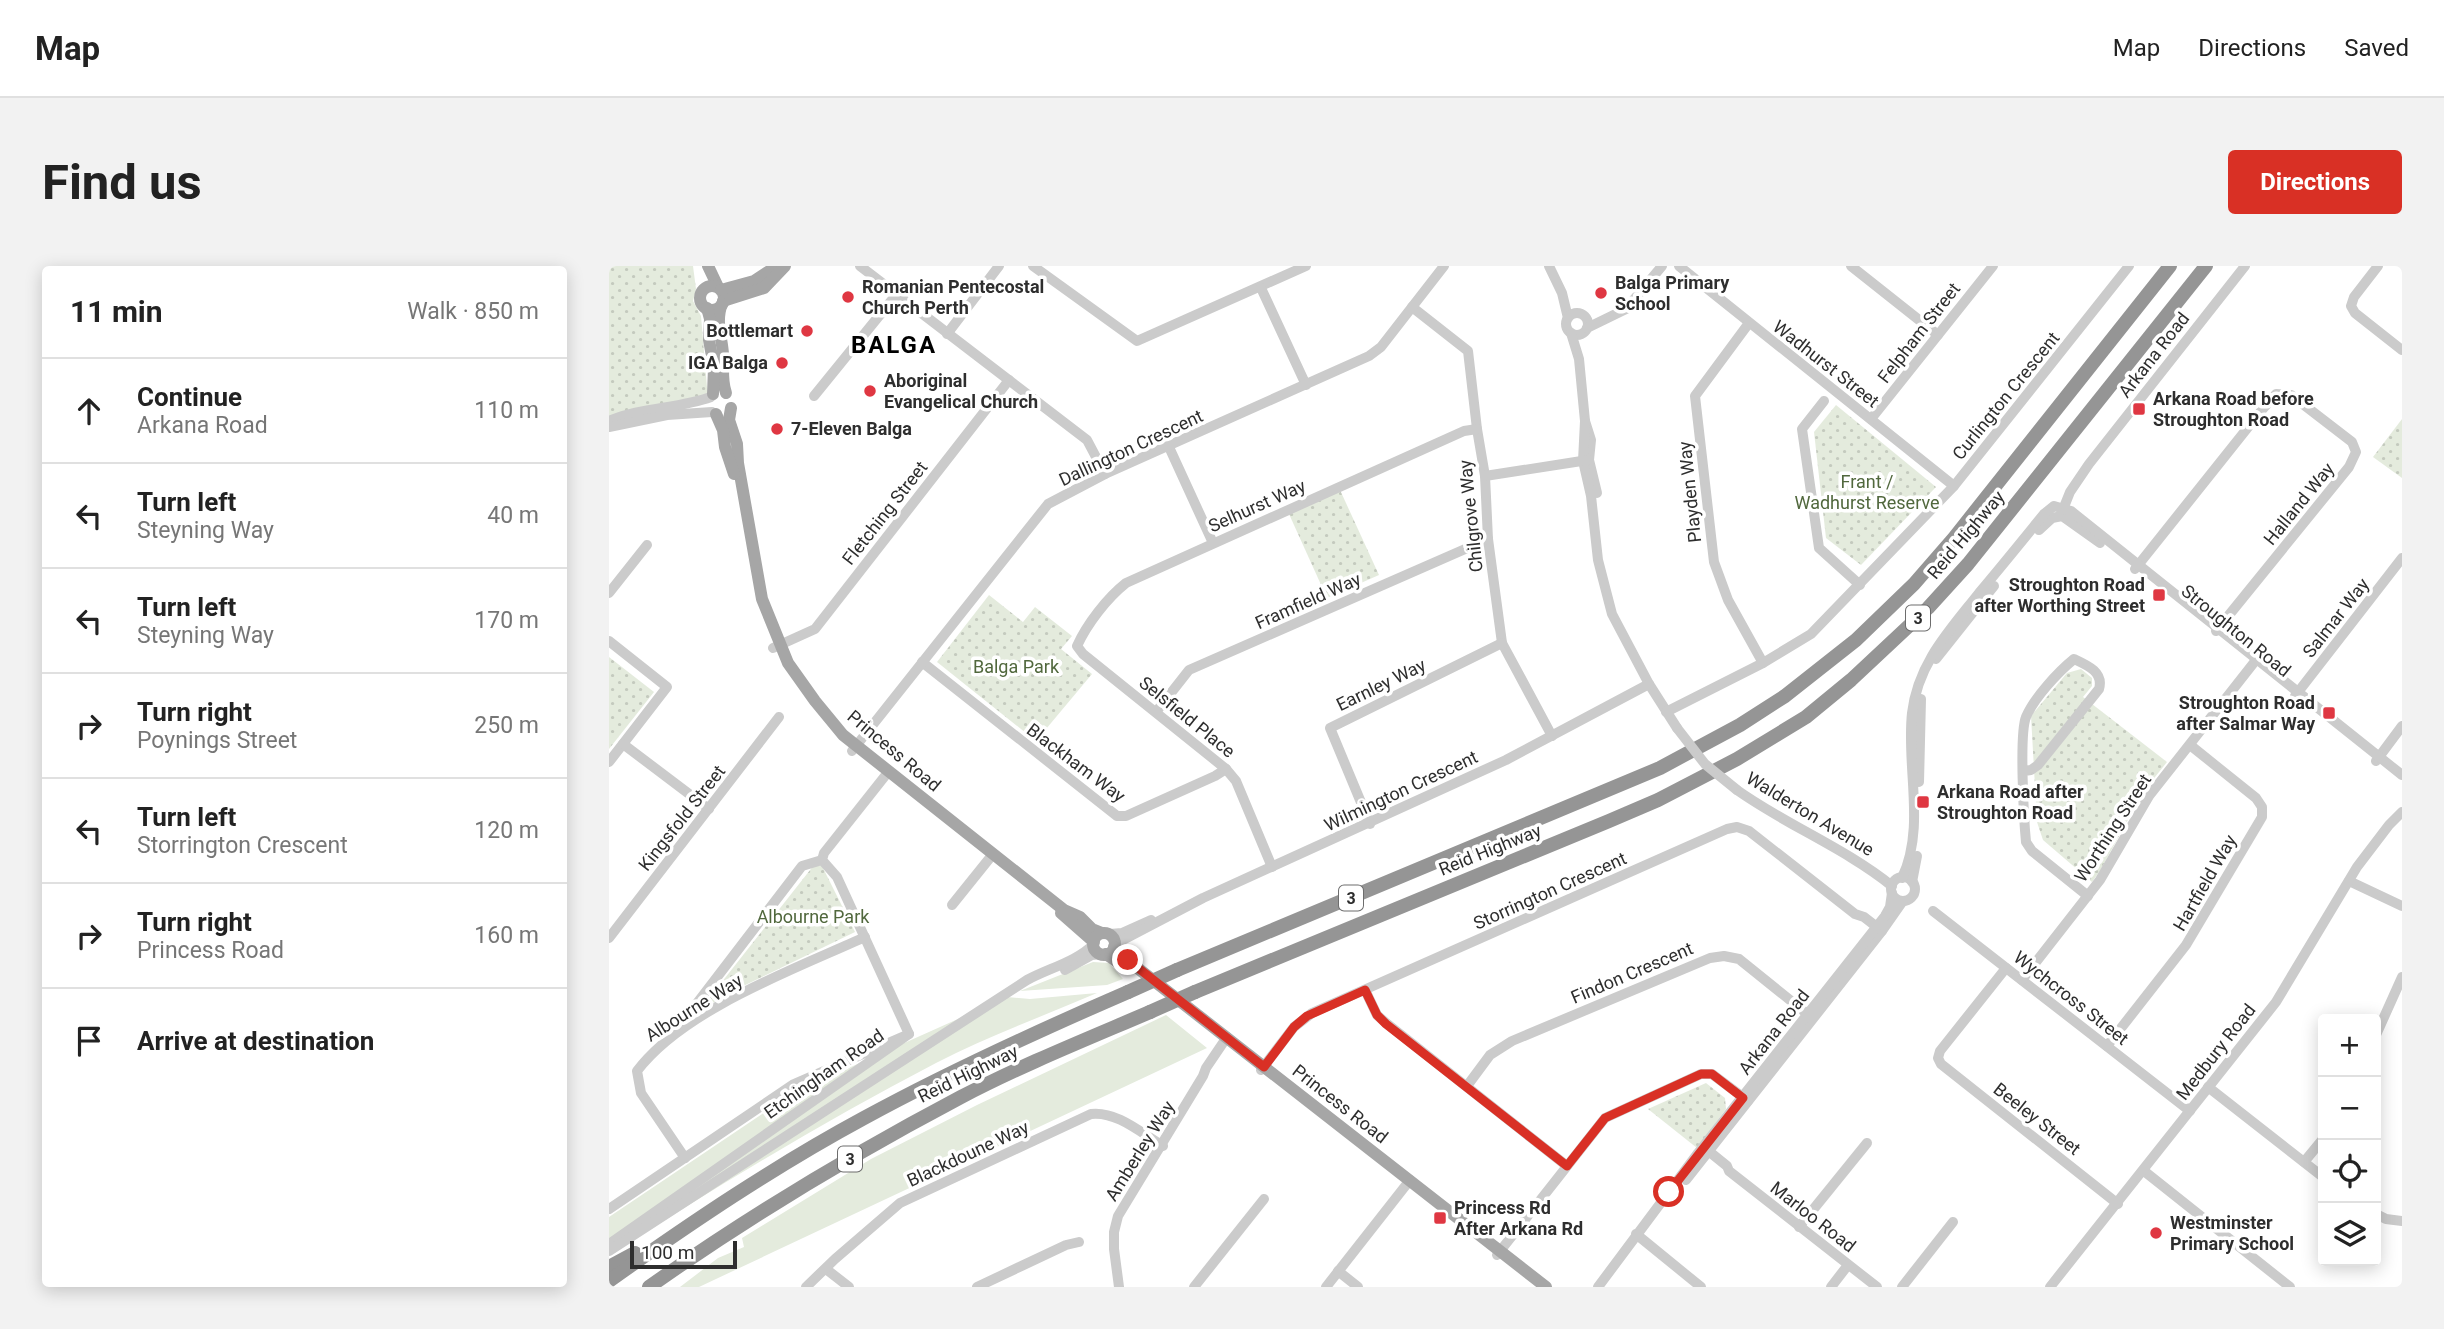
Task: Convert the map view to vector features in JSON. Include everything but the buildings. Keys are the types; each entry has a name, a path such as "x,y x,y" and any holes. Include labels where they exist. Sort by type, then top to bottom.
{"highway":[{"name":"Reid Highway","path":"609,1281 698,1218 864,1118 954,1071 1177,970 1660,768 1710,743 1785,696 1856,640 1914,584 1954,538 2170,266"},
{"name":"Reid Highway","path":"649,1287 739,1226 857,1155 964,1096 1195,992 1658,800 1737,759 1805,717 1891,645 1929,608 1968,564 2206,266"},
{"path":"609,1267 698,1218"},
{"path":"664,1287 739,1226"}],"main road":[{"path":"700,266 704,289 701,300 708,308 710,318 709,340 716,395"},
{"path":"708,266 721,296 719,330 723,357 716,395 708,404 714,413 723,415 731,408 731,401 716,395"},
{"path":"708,308 715,309 721,296 754,281 777,266"},
{"path":"721,296 759,291 770,284 785,266"},
{"path":"704,289 711,286 721,296"},
{"name":"Princess Road","path":"731,408 729,421 737,444 759,583 776,646"},
{"name":"Princess Road","path":"714,413 723,430 726,454 734,473 755,601 800,694 839,740 854,748 1085,933 1104,944 1408,1183 1546,1287"},
{"name":"Princess Road","path":"854,748 884,776 991,856"},
{"name":"Princess Road","path":"1499,1253 1537,1287"}],"street":[{"path":"860,266 1087,440 1105,474"},
{"path":"947,334 999,266"},
{"path":"1033,266 1136,341 1306,266"},
{"name":"Dallington Crescent","path":"854,748 1048,504 1105,474 1375,353 1444,266"},
{"path":"1551,266 1588,322 1580,332"},
{"path":"1551,266 1562,293 1568,318 1567,326 1580,332"},
{"path":"1580,332 1626,309 1662,266"},
{"name":"Wadhurst Street","path":"1679,266 1954,486"},
{"path":"1850,266 1938,335"},
{"name":"Felpham Street","path":"1871,419 1993,266"},
{"name":"Curlington Crescent","path":"1666,712 1763,663 1811,634 1954,486 2129,266"},
{"name":"Arkana Road","path":"1877,932 1909,862 1913,831 1912,724 1919,681 1939,643 2058,511 2070,484 2081,469 2089,464 2245,266"},
{"path":"2378,266 2354,297 2351,306 2355,313 2402,350"},
{"path":"1261,288 1306,385"},
{"path":"814,396 896,295"},
{"name":"Chilgrove Way","path":"1412,307 1468,351 1485,476 1488,539 1502,643 1552,736"},
{"path":"1568,318 1582,314 1603,319"},
{"name":"Playden Way","path":"1749,323 1695,396 1714,562 1728,600 1763,663"},
{"name":"Walderton Avenue","path":"1580,332 1579,359 1586,461 1597,522 1598,560 1612,614 1649,684 1677,728 1705,764 1737,790 1782,820 1899,883"},
{"name":"Fletching Street","path":"776,646 815,629 1009,380"},
{"name":"Halland Way","path":"2136,568 2276,394 2291,395 2353,442 2356,452 2349,467 2216,631"},
{"path":"609,421 676,403 691,404 716,395"},
{"path":"1824,401 1802,429 1819,548 1860,585"},
{"path":"609,427 667,415 714,413"},
{"name":"Selhurst Way","path":"1077,646 1096,617 1126,583 1464,431 1477,429"},
{"path":"1169,447 1213,543"},
{"path":"1485,476 1586,461"},
{"name":"Arkana Road","path":"1899,883 1918,846 1919,725 1924,686 1942,650 2046,521 2058,511"},
{"name":"Stroughton Road","path":"2058,511 2216,631 2377,759 2402,783"},
{"name":"Framfield Way","path":"1156,712 1189,670 1488,539"},
{"path":"609,593 647,545"},
{"name":"Salmar Way","path":"2296,695 2402,558"},
{"path":"609,642 667,687 609,762"},
{"name":"Earnley Way","path":"1370,824 1330,727 1502,643"},
{"name":"Selsfield Place","path":"1077,646 1083,654 1226,769 1235,781 1272,867"},
{"path":"2024,771 2038,765 2099,689 2099,675 2088,665 2074,659 2061,670 2029,710 2023,730 2024,771 2026,842 2032,851 2088,896"},
{"name":"Blackham Way","path":"922,662 1117,816 1126,816 1226,769"},
{"name":"Worthing Street","path":"2022,980 2100,880 2149,796 2254,662"},
{"name":"Wilmington Crescent","path":"1104,944 1140,932 1162,918 1506,760 1649,684"},
{"name":"Kingsfold Street","path":"609,938 779,717"},
{"path":"2377,759 2402,726"},
{"path":"622,744 709,809"},
{"name":"Hartfield Way","path":"2107,1046 2186,945 2262,817 2262,807 2256,798 2190,746"},
{"name":"Stroughton Road","path":"2377,759 2402,775"},
{"path":"822,860 824,853 884,776"},
{"name":"Medbury Road","path":"2050,1287 2276,1002 2349,881 2402,803"},
{"name":"Medbury Road","path":"2389,825 2402,812"},
{"name":"Storrington Crescent","path":"1262,1069 1294,1027 1307,1016 1727,829 1737,827 1749,831 1855,914 1859,922 1877,932"},
{"path":"952,905 991,856"},
{"path":"822,860 837,877 909,1034"},
{"path":"670,1038 802,866 822,860"},
{"path":"2349,881 2402,906"},
{"path":"1899,883 1895,897 1903,901"},
{"name":"Arkana Road","path":"1598,1287 1877,932 1903,901 1914,895 1915,888 1899,883"},
{"name":"Wychcross Street","path":"1933,911 2190,1111"},
{"name":"Albourne Way","path":"685,1157 641,1093 637,1071 649,1054 733,998 865,937"},
{"name":"Etchingham Road","path":"609,1251 1027,980 1061,971 1090,957 1104,944"},
{"name":"Findon Crescent","path":"1467,1086 1490,1055 1512,1041 1710,958 1724,956 1739,959 1810,1016"},
{"name":"Beeley Street","path":"2007,968 1940,1051 1938,1058 1941,1064 2118,1203"},
{"path":"2381,1024 2402,977"},
{"path":"1365,990 1377,1015 1386,1024 1567,1166"},
{"name":"Etchingham Road","path":"609,1209 794,1084 909,1034"},
{"name":"Etchingham Road","path":"609,1244 909,1034"},
{"name":"Amberley Way","path":"1119,1287 1114,1241 1118,1216 1163,1146 1203,1076 1210,1072 1227,1042"},
{"path":"1499,1253 1605,1118 1701,1074 1712,1074 1746,1100"},
{"path":"2208,1087 2318,1173"},
{"name":"Blackdoune Way","path":"806,1287 900,1203 1091,1114 1114,1116 1163,1146"},
{"path":"2304,1162 2322,1140"},
{"path":"1799,1227 1867,1143"},
{"name":"Marloo Road","path":"1704,1152 1877,1287"},
{"path":"2144,1171 2290,1287"},
{"path":"1326,1287 1408,1183"},
{"path":"1194,1287 1264,1199"},
{"path":"2381,1216 2402,1221"},
{"path":"1902,1287 1953,1222"},
{"path":"1638,1235 1701,1287"},
{"name":"Arkana Road","path":"1606,1287 1638,1235"},
{"path":"977,1287 990,1284 1066,1245 1079,1242"},
{"path":"1831,1287 1848,1265"},
{"path":"826,1269 849,1287"},
{"path":"1338,1271 1358,1287"}],"green space":[{"path":"609,266 693,266 696,289 693,301 701,316 708,399 609,418"},
{"name":"Frant / Wadhurst Reserve","path":"1836,405 1936,487 1861,565 1826,538 1814,432"},
{"path":"2402,419 2402,478 2373,457"},
{"path":"1340,490 1379,575 1327,598 1289,514"},
{"name":"Balga Park","path":"989,595 1023,622 1035,607 1072,636 1061,649 1092,674 1036,741 937,662"},
{"path":"609,657 654,692 609,749"},
{"path":"2081,669 2092,678 2092,686 2083,697 2167,762 2143,792 2092,882 2043,840 2037,822 2031,716 2067,673"},
{"name":"Albourne Park","path":"814,865 822,866 855,932 733,991 699,1011"},
{"path":"1093,962 1109,963 1123,979 1107,985 1020,991"},
{"path":"1097,993 976,1044 894,1085 770,1156 609,1256 609,1217 795,1092 1007,997 1030,999"},
{"path":"1166,1015 1207,1048 699,1287 680,1287 718,1258 744,1247 742,1238 871,1159"},
{"path":"1706,1083 1725,1098 1726,1109 1697,1148 1648,1109"}],"place":[{"name":"Balga Primary School","path":"1601,293"},
{"name":"Romanian Pentecostal Church Perth","path":"848,297"},
{"name":"Bottlemart","path":"807,331"},
{"name":"IGA Balga","path":"782,363"},
{"name":"Aboriginal Evangelical Church","path":"870,391"},
{"name":"Arkana Road before Stroughton Road","path":"2139,409"},
{"name":"7-Eleven Balga","path":"777,429"},
{"name":"Stroughton Road after Worthing Street","path":"2159,595"},
{"name":"Stroughton Road after Salmar Way","path":"2329,713"},
{"name":"Arkana Road after Stroughton Road","path":"1923,802"},
{"name":"Princess Rd After Arkana Rd","path":"1440,1218"},
{"name":"Westminster Primary School","path":"2156,1233"}],"district":[{"name":"BALGA","path":"894,345"}],"route":[{"path":"1128,960 1264,1067 1294,1027 1307,1016 1365,990 1377,1015 1386,1024 1567,1166 1605,1118 1701,1074 1712,1074 1743,1098 1669,1192"}]}
